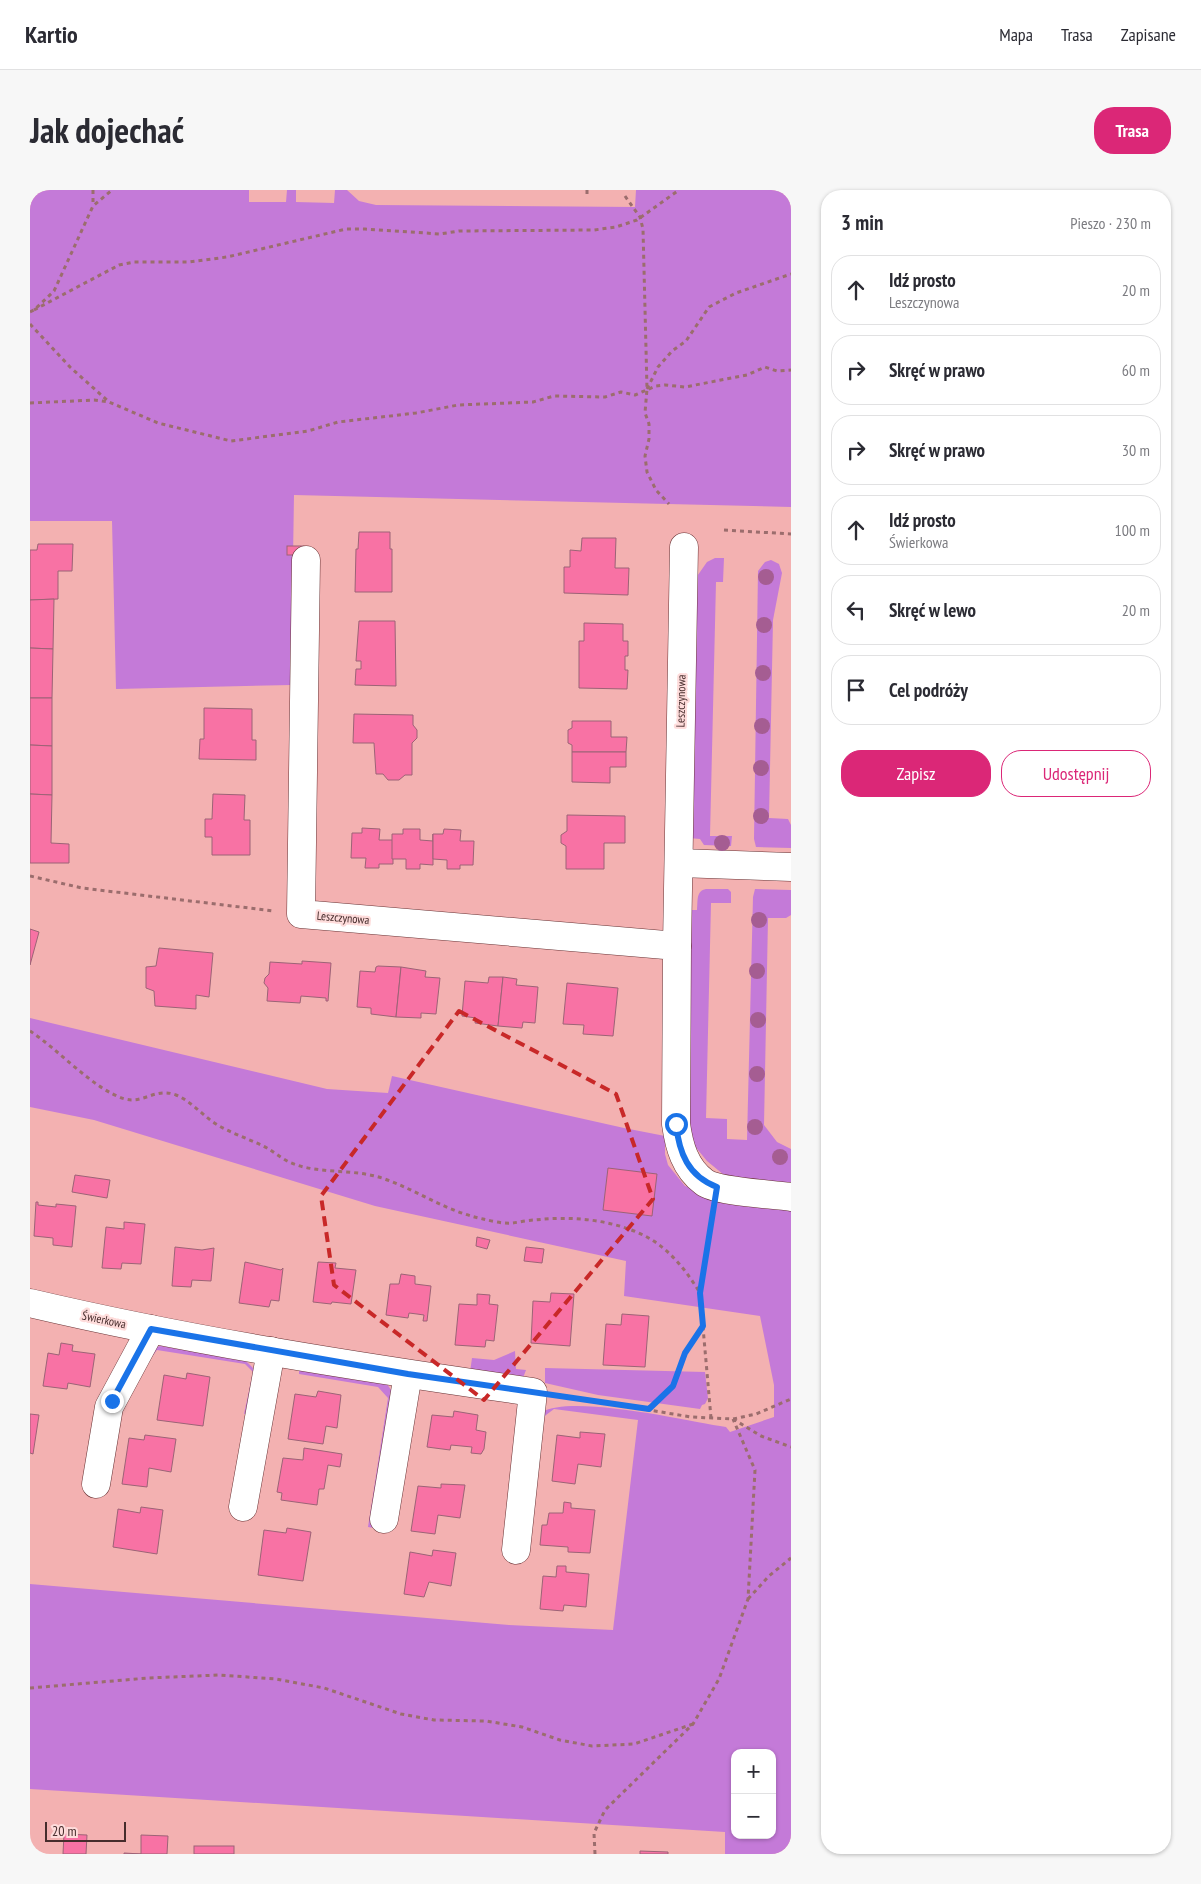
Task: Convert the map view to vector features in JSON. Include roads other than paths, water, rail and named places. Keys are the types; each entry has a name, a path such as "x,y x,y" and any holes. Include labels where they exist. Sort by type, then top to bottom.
{"street":[{"name":"Leszczynowa","path":"684,547 677,946 676,1124 678,1144 692,1169 704,1182 717,1187 791,1197"},
{"name":"Leszczynowa","path":"306,560 302,914 677,946"},
{"path":"678,863 791,867"},
{"name":"Świerkowa","path":"30,1303 105,1321 271,1351 408,1374 533,1392 516,1550"},
{"path":"96,1484 109,1407 151,1329"},
{"path":"243,1507 271,1351"},
{"path":"384,1519 408,1374"}]}
